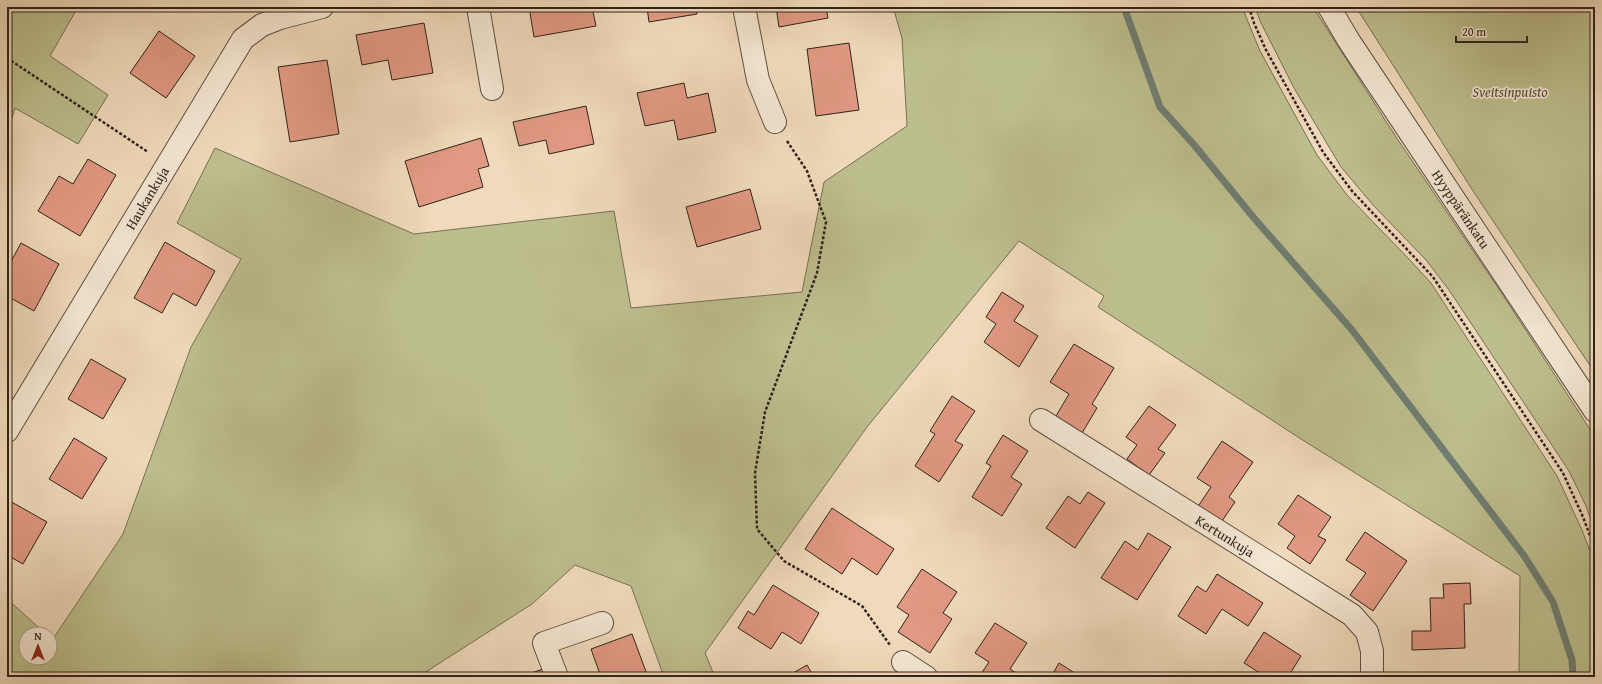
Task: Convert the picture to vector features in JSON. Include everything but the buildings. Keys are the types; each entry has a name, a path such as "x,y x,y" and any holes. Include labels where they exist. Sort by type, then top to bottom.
{"street":[{"name":"Haukankuja","path":"7,431 243,39 262,25 280,18 322,7"},
{"path":"478,7 492,89"},
{"path":"744,7 758,80 775,122"},
{"name":"Hyyppäränkatu","path":"1329,7 1358,54 1595,411"},
{"name":"Kertunkuja","path":"1041,420 1352,615 1367,632 1372,651 1372,677"},
{"path":"557,677 544,643 602,623"},
{"path":"902,662 926,677"}],"path":[{"path":"1249,7 1254,23 1266,50 1323,152 1352,191 1433,277 1563,474 1583,517 1595,549"},
{"path":"7,58 167,165"},
{"path":"775,122 807,171 826,222 816,274 765,412 755,473 757,529 784,561 862,606 902,662"}],"green space":[{"path":"7,7 78,7 50,56 108,95 78,144 15,108 7,134"},
{"path":"893,7 1242,7 1260,51 1317,155 1347,195 1431,283 1557,476 1582,530 1595,564 1595,677 1519,677 1520,576 1301,439 1098,307 1104,296 1019,241 867,427 705,653 715,677 664,677 631,586 575,565 532,604 418,677 7,677 7,599 37,626 18,626 18,666 58,666 58,632 123,534 191,347 241,259 177,223 215,148 414,234 614,211 631,308 802,292 824,182 907,126 902,38"},
{"path":"1255,7 1313,7 1396,137 1501,292 1595,437 1595,531 1586,506 1569,471 1449,290 1426,260 1373,205 1341,167 1294,88 1260,21"},
{"name":"Sveitsinpuisto","path":"1356,7 1595,7 1595,373 1475,194"}],"waterway":[{"path":"1124,7 1160,107 1352,330 1525,557 1553,602 1572,660 1573,677"}]}
